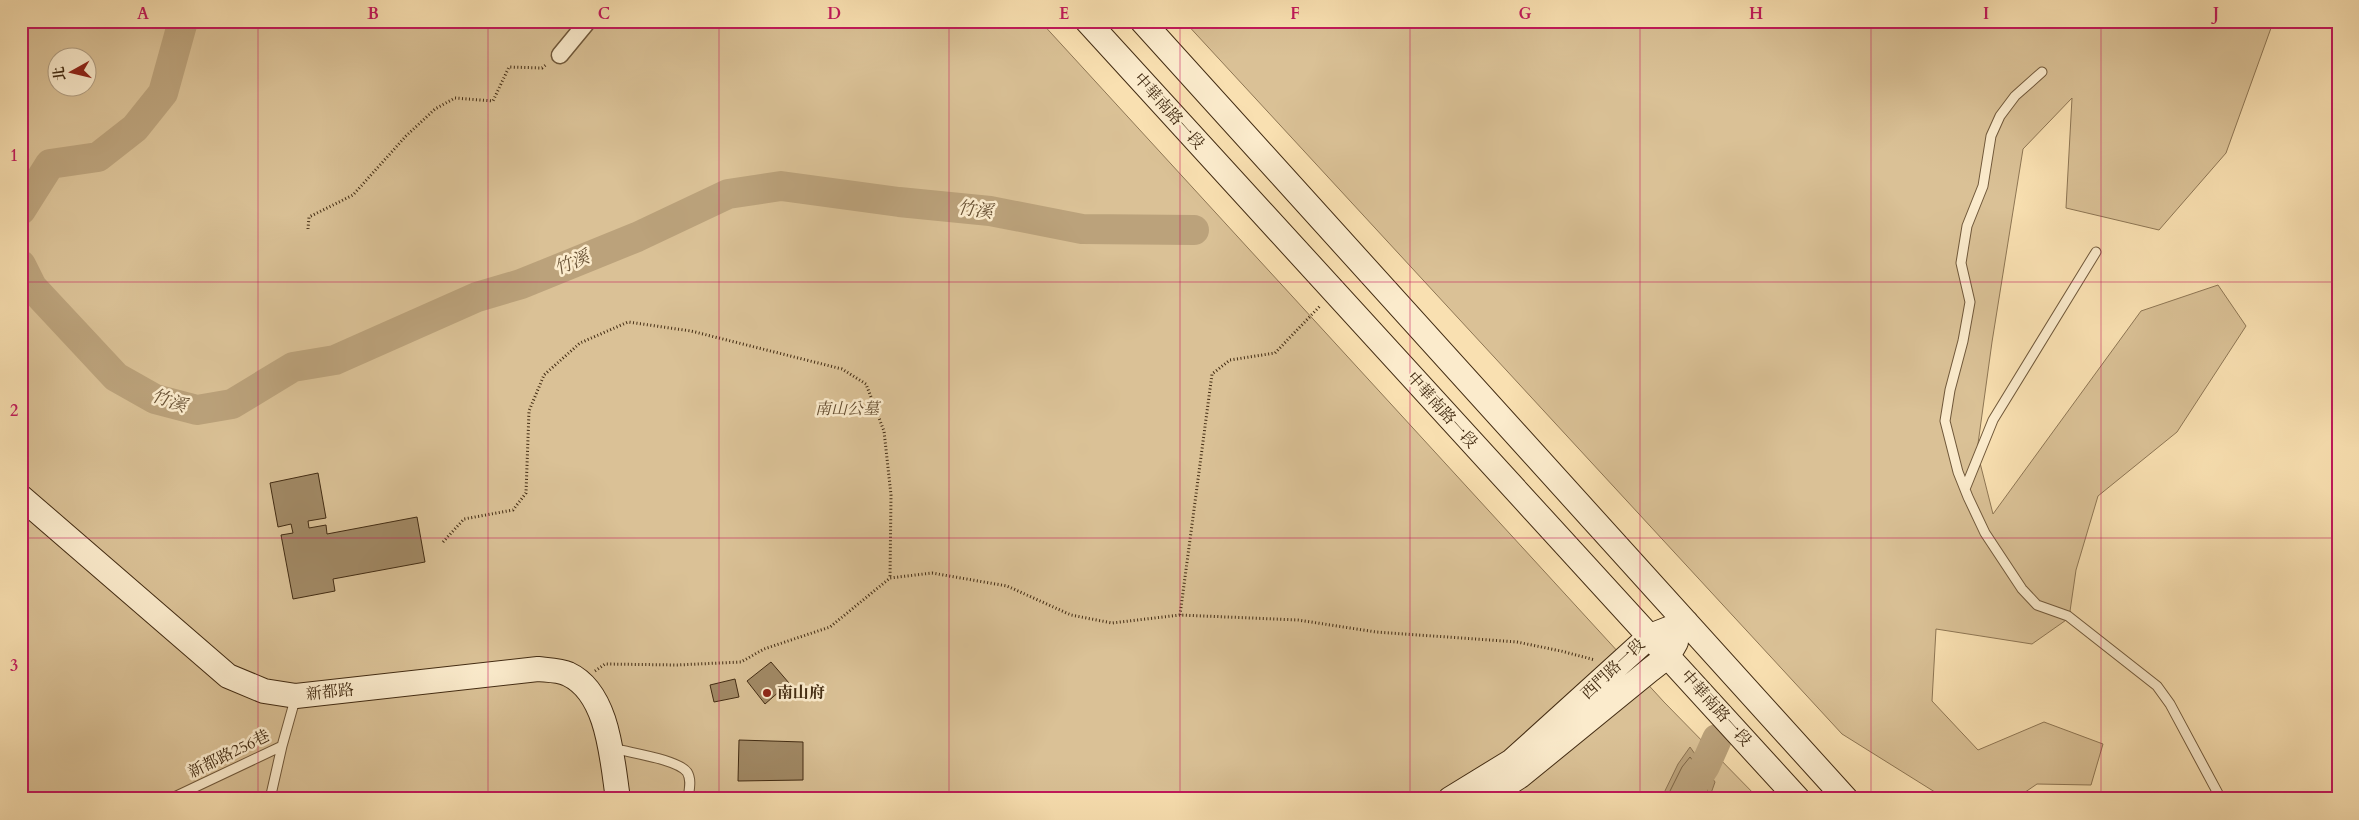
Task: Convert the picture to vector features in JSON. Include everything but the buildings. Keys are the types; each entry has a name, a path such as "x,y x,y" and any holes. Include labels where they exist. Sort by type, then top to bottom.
{"street":[{"path":"560,55 588,21"},
{"name":"中華南路一段","path":"1086,21 1798,799"},
{"path":"1142,21 1846,799"},
{"name":"新都路","path":"21,497 228,676 264,691 296,696 538,669 567,673 580,681"},
{"name":"西門路一段","path":"1450,799 1512,761 1650,636 1686,622"},
{"name":"西門路一段","path":"1484,799 1520,776 1668,656 1686,622"},
{"path":"580,681 599,706 611,748 618,799"}],"lane":[{"path":"2042,72 2015,96 2000,116 1991,136 1983,186 1967,226 1962,263 1970,302 1944,421 1965,489 1985,533 2022,589 2037,605 2068,616 2157,686 2170,704 2221,799"},
{"path":"1965,489 1993,420 2096,252"},
{"name":"新都路256巷","path":"170,799 282,746 296,696"},
{"path":"270,799 282,746"},
{"path":"611,748 677,765 687,773 690,783 688,799"}],"path":[{"path":"308,229 309,217 353,196 406,136 435,109 455,98 493,101 509,67 542,68 560,55"},
{"path":"1180,614 1212,374 1230,360 1275,353 1334,291"},
{"path":"443,542 464,519 513,510 526,493 529,411 544,375 580,343 628,322 691,331 842,369 866,384 884,431 891,496 890,578"},
{"path":"580,681 605,664 677,665 741,662 764,649 830,627 890,578 932,573 1006,586 1071,615 1112,624 1180,614 1298,620 1376,632 1517,642 1599,661"}],"green space":[{"name":"南山公墓","path":"21,21 1040,21 1664,702 1759,799 21,799"},
{"path":"1184,21 2284,21 2271,28 2226,153 2159,230 2066,208 2072,98 2023,149 1992,342 1977,451 1993,514 2141,311 2218,285 2246,326 2177,432 2098,496 2076,570 2069,618 2032,644 1936,629 1932,701 1978,750 2044,722 2103,744 2091,785 2037,784 2015,799 1946,799 1842,734"}],"water":[{"path":"1690,747 1715,782 1709,799 1657,799 1662,797 1678,764"}],"waterway":[{"name":"竹溪","path":"21,210 50,164 98,157 135,128 163,93 183,21"},
{"name":"竹溪","path":"21,265 32,287 116,377 155,399 197,410 232,404 293,367 335,360 477,297 521,284 637,237 728,194 781,186 899,202 990,211 1082,229 1194,230"},
{"path":"1684,799 1705,766 1717,739"}],"place":[{"name":"南山府","path":"767,693"}]}
